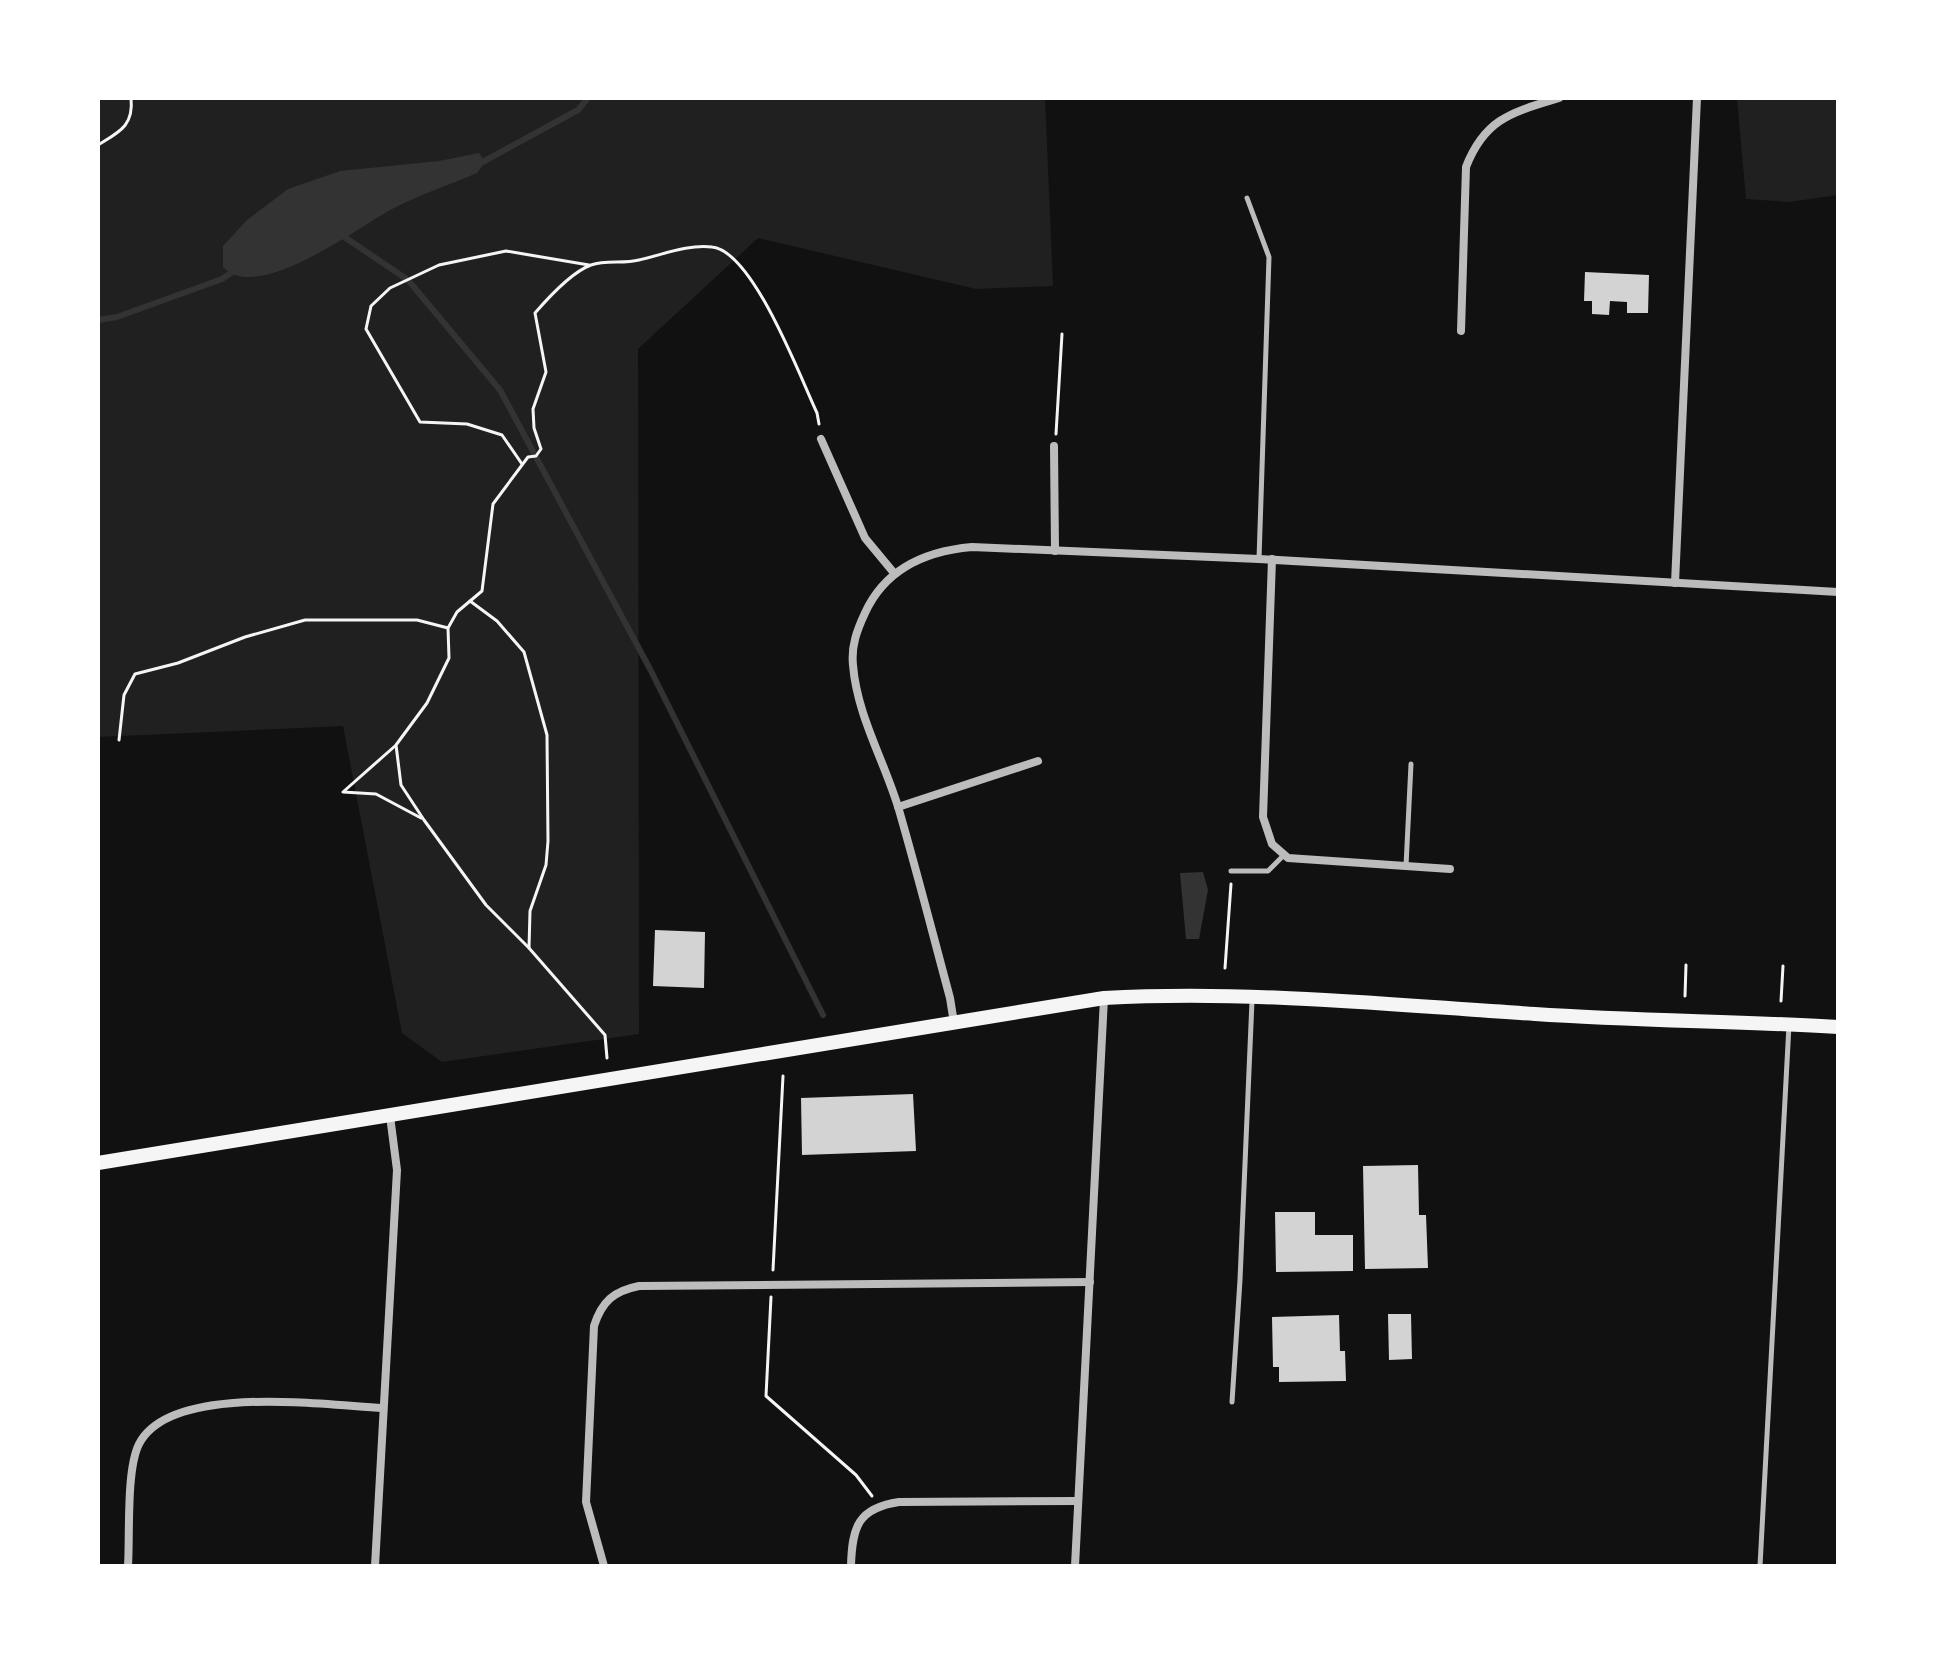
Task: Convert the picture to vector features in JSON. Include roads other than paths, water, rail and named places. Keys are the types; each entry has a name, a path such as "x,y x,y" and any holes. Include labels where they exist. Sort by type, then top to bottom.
{"main road":[{"path":"98,1163 1104,998 1171,994 1252,996 1571,1016 1838,1027"}],"street":[{"path":"1461,331 1466,167 1473,148 1485,132 1502,118 1559,98"},
{"path":"1675,583 1697,98"},
{"path":"821,439 865,538 894,573"},
{"path":"1054,446 1055,551"},
{"path":"955,1024 898,807 860,701 853,665 854,635 875,594 894,573 921,558 951,549 972,547 1272,559 1838,592"},
{"path":"1272,559 1263,817 1272,844 1288,858 1450,869"},
{"path":"898,807 1038,761"},
{"path":"1075,1566 1104,998"},
{"path":"375,1566 397,1170 390,1116"},
{"path":"604,1566 586,1502 594,1326 599,1311 621,1289 639,1286 772,1284 1090,1282"},
{"path":"128,1566 133,1465 138,1447 148,1429 170,1415 249,1401 382,1408"},
{"path":"851,1566 855,1529 864,1515 879,1505 899,1502 1078,1501"}],"lane":[{"path":"1247,198 1269,257 1259,559"},
{"path":"1406,866 1411,764"},
{"path":"1231,871 1268,871 1284,855"},
{"path":"1232,1402 1252,996"},
{"path":"1760,1566 1789,1024"}],"waterway":[{"path":"479,164 578,110 588,98"},
{"path":"340,234 408,280 500,390 650,669 823,1015"},
{"path":"98,320 117,317 222,279 234,271"}]}
